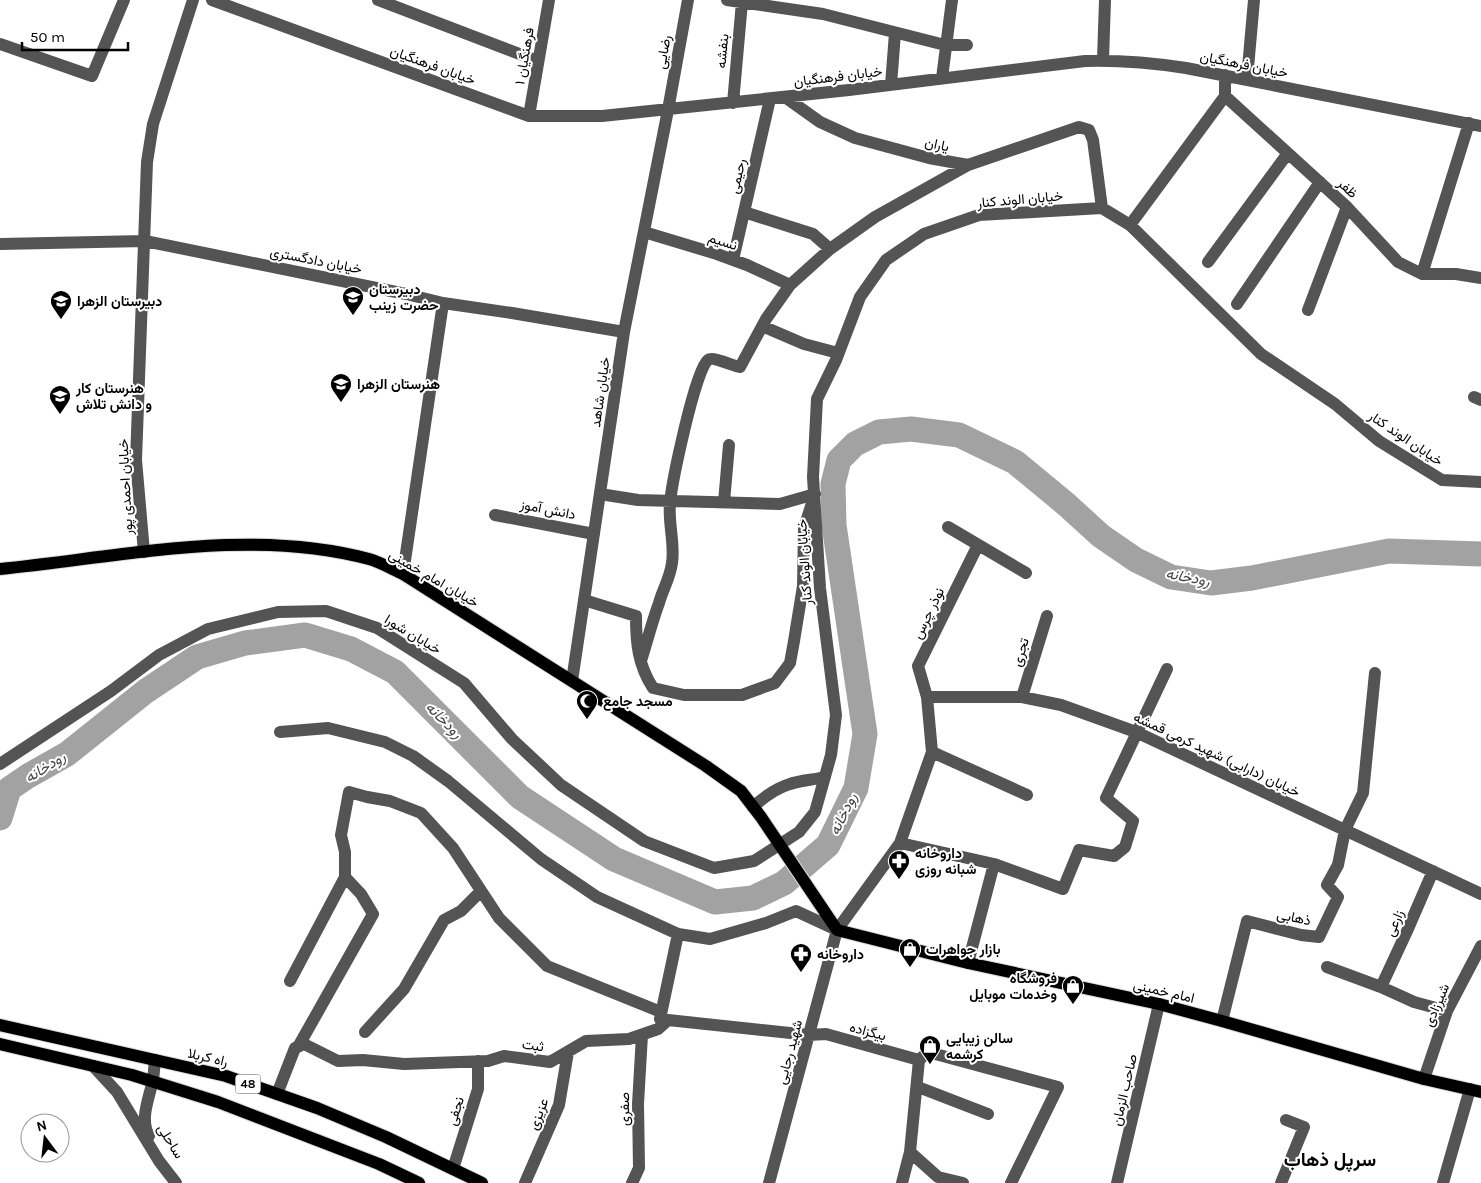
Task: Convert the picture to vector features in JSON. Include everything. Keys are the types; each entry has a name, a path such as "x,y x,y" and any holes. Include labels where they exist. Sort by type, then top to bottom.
{"main road":[{"name":"خیابان امام خمینی","path":"0,569 192,546 262,544 322,550 370,559 403,574 706,766 741,791 837,930"},
{"name":"امام خمینی","path":"837,930 968,963 1159,1004 1222,1020 1424,1079 1476,1090"},
{"name":"راه کربلا","path":"0,1025 226,1076 316,1108 386,1137 482,1183"},
{"name":"48","path":"0,1044 153,1082 218,1102 379,1164 419,1183"}],"street":[{"path":"0,44 92,76 124,0"},
{"name":"خیابان احمدی پور","path":"144,552 136,460 147,162 153,124 193,0"},
{"name":"خیابان فرهنگیان","path":"212,0 529,116 602,116 668,110 1103,60 1154,63 1225,75 1475,125"},
{"path":"378,0 538,62"},
{"name":"فرهنگیان ۱","path":"529,116 548,0"},
{"name":"رضایی","path":"668,110 688,0"},
{"path":"727,0 823,14 945,45 967,45"},
{"path":"942,78 952,0"},
{"path":"1103,60 1105,0"},
{"path":"1247,79 1254,0"},
{"name":"بنفشه","path":"733,103 750,2"},
{"path":"891,85 895,33"},
{"path":"1130,225 1225,96 1225,75"},
{"name":"ظفر","path":"1225,96 1347,207 1398,262 1422,274 1456,274 1481,278"},
{"name":"یاران","path":"785,97 820,122 854,138 928,158 968,166"},
{"name":"رحیمی","path":"733,260 770,99"},
{"name":"خیابان شاهد","path":"572,681 624,332 668,110"},
{"path":"1422,274 1475,125"},
{"path":"641,661 669,576 672,561 670,501 699,377 708,360 713,358 732,366 740,367 762,326 790,285 830,249 875,217 968,166 1080,127 1090,130 1102,208"},
{"path":"1208,262 1288,153"},
{"path":"1237,304 1320,182"},
{"path":"1308,310 1347,207"},
{"name":"خیابان الوند کنار","path":"779,844 798,832 815,812 831,756 836,715 820,588 813,477 817,399 860,297 886,260 924,234 979,215 1102,208 1130,225 1261,354 1335,404 1379,441 1442,480 1481,482"},
{"path":"744,212 813,234 830,249"},
{"name":"نسیم","path":"644,232 733,260 790,285"},
{"name":"خیابان دادگستری","path":"0,244 145,241 443,303 624,332"},
{"path":"403,574 443,303"},
{"path":"762,326 804,344 838,353"},
{"path":"724,502 729,445"},
{"path":"600,494 638,500 780,504 815,494"},
{"path":"584,600 636,616 636,643 644,674 653,688 684,695 742,695 775,683 790,663 803,586 804,528 815,494"},
{"name":"دانش آموز","path":"495,514 594,534"},
{"path":"948,527 1026,573"},
{"name":"نوذر چرس","path":"932,752 927,696 918,666 978,544"},
{"name":"خیابان شورا","path":"0,764 111,691 159,655 208,629 278,612 326,611 377,628 464,683 512,739 561,785 644,841 714,868 754,861 779,844"},
{"name":"تجری","path":"1022,697 1047,616"},
{"path":"900,843 994,864 1063,889 1079,850 1114,856 1125,847 1133,821 1106,798 1167,669"},
{"path":"1345,830 1362,794 1374,673"},
{"name":"خیابان (دارابی) شهید کرمی قمشه","path":"927,696 1022,697 1061,704 1136,732 1481,894"},
{"path":"280,732 328,728 384,742 413,756 448,781 541,859 597,897 678,934 710,939 766,923 796,911 837,930 900,843 932,752 1027,796"},
{"path":"753,807 781,787 825,777"},
{"path":"290,981 345,877 345,852 341,836 349,792 390,801 421,813 453,848 499,918 547,966 662,1012"},
{"name":"ذهابی","path":"1222,1020 1247,921 1301,935 1319,936 1338,897 1327,885 1338,865 1345,830"},
{"path":"968,963 994,864"},
{"name":"زارعی","path":"1381,987 1433,871"},
{"path":"277,1094 295,1048 298,1046 373,914 361,894 345,877"},
{"path":"365,1032 404,989 444,920 460,911 481,891"},
{"name":"شهید رجایی","path":"769,1183 837,930"},
{"path":"658,1029 678,934"},
{"name":"شیرزادی","path":"1424,1079 1447,1011 1481,946"},
{"path":"1327,967 1381,987 1414,1002 1447,1011"},
{"name":"صاحب الزمان","path":"1117,1183 1159,1004"},
{"name":"ثبت","path":"298,1046 304,1044 338,1061 363,1060 404,1064 488,1061 504,1056 550,1062 586,1041 629,1039 658,1029 668,1020 809,1035"},
{"name":"بیگزاده","path":"809,1035 826,1034 919,1060"},
{"name":"صفری","path":"632,1183 639,1168 638,1104 642,1035"},
{"name":"عزیزی","path":"525,1183 559,1105 568,1052"},
{"path":"902,1183 910,1152 918,1087 919,1060 928,1052 1058,1087 1011,1183"},
{"name":"ساحلی","path":"155,1060 153,1082 145,1113 145,1129 167,1165 183,1183"},
{"name":"نجفی","path":"453,1169 478,1089 478,1061"},
{"path":"92,1066 117,1092 159,1161 176,1183"},
{"path":"918,1087 988,1114"},
{"path":"1443,1183 1476,1090"},
{"path":"1281,1183 1304,1127 1286,1120"},
{"path":"910,1152 938,1177 962,1183"}],"waterway":[{"name":"رودخانه","path":"0,818 9,789 67,754 146,691 197,657 245,643 305,635 351,649 395,672 520,797 614,859 715,902 753,898 784,883 828,845 856,788 865,734 834,525 833,484 839,460 855,444 879,432 911,429 959,435 1015,462 1101,536 1136,560 1171,577 1211,583 1252,578 1389,551 1481,554"}],"place":[{"name":"دبیرستان حضرت زینب","path":"353,316"},
{"name":"دبیرستان الزهرا","path":"61,320"},
{"name":"هنرستان الزهرا","path":"341,403"},
{"name":"هنرستان کار و دانش تلاش","path":"60,415"},
{"name":"مسجد جامع","path":"587,720"},
{"name":"داروخانه شبانه روزی","path":"899,880"},
{"name":"بازار جواهرات","path":"910,968"},
{"name":"داروخانه","path":"801,973"},
{"name":"فروشگاه وخدمات موبایل","path":"1073,1005"},
{"name":"سالن زیبایی کرشمه","path":"930,1065"}],"district":[{"name":"سرپل ذهاب","path":"1330,1159"}]}
